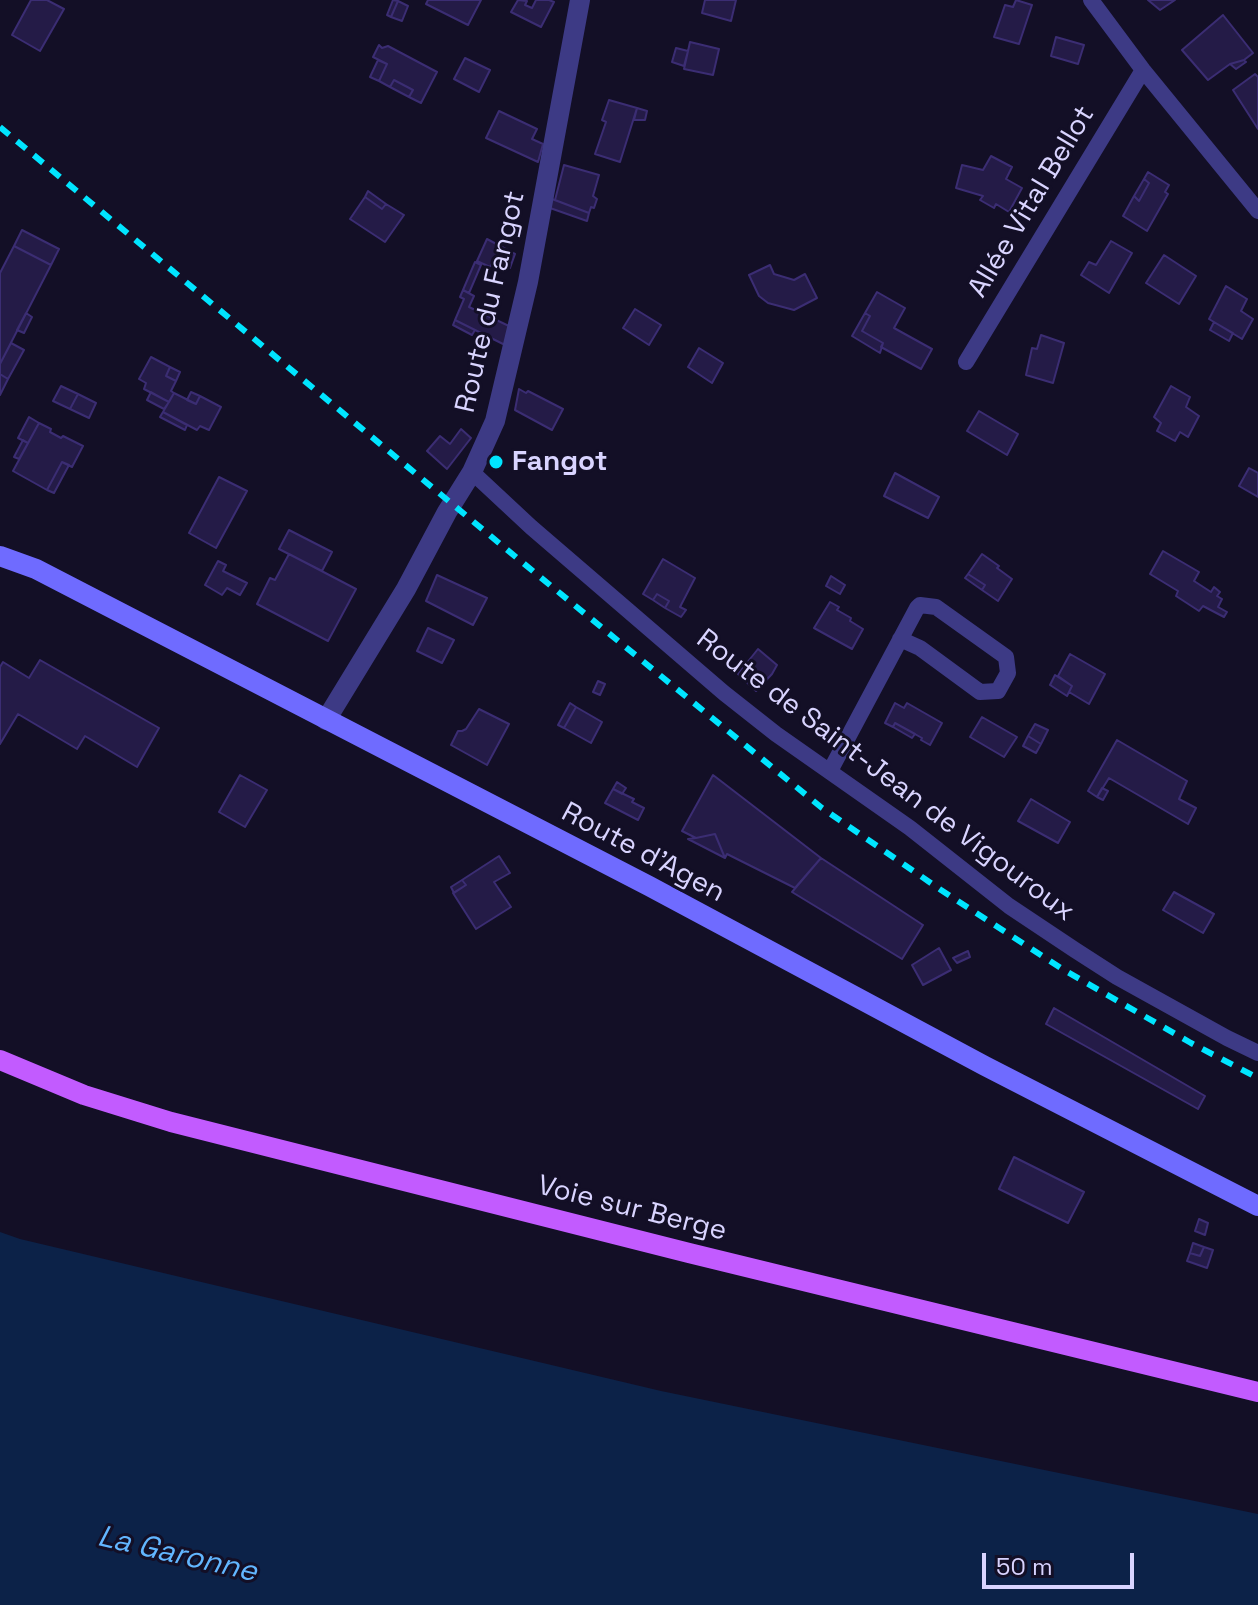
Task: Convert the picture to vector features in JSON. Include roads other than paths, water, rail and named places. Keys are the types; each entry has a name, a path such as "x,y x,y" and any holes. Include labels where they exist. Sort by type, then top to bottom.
{"main road":[{"name":"Route d'Agen","path":"0,556 36,569 1258,1206"},
{"name":"Voie sur Berge","path":"0,1060 84,1095 171,1122 1258,1392"}],"street":[{"name":"Route du Fangot","path":"326,720 406,589 472,472 495,421 528,282 580,0"},
{"path":"1091,0 1143,70 1258,211"},
{"name":"Allée Vital Bellot","path":"966,362 1143,70"},
{"name":"Route de Saint-Jean de Vigouroux","path":"472,472 531,527 776,734 910,828 1009,906 1075,950 1117,977 1258,1053"},
{"path":"830,771 900,639 920,605 936,607 1006,657 1008,673 998,691 980,692 920,648 900,639"}],"water":[{"name":"La Garonne","path":"0,1232 661,1391 1258,1514 1258,1605 0,1605"}],"railway":[{"path":"0,127 822,808 1064,970 1258,1078"}],"place":[{"name":"Fangot","path":"496,462"}]}
